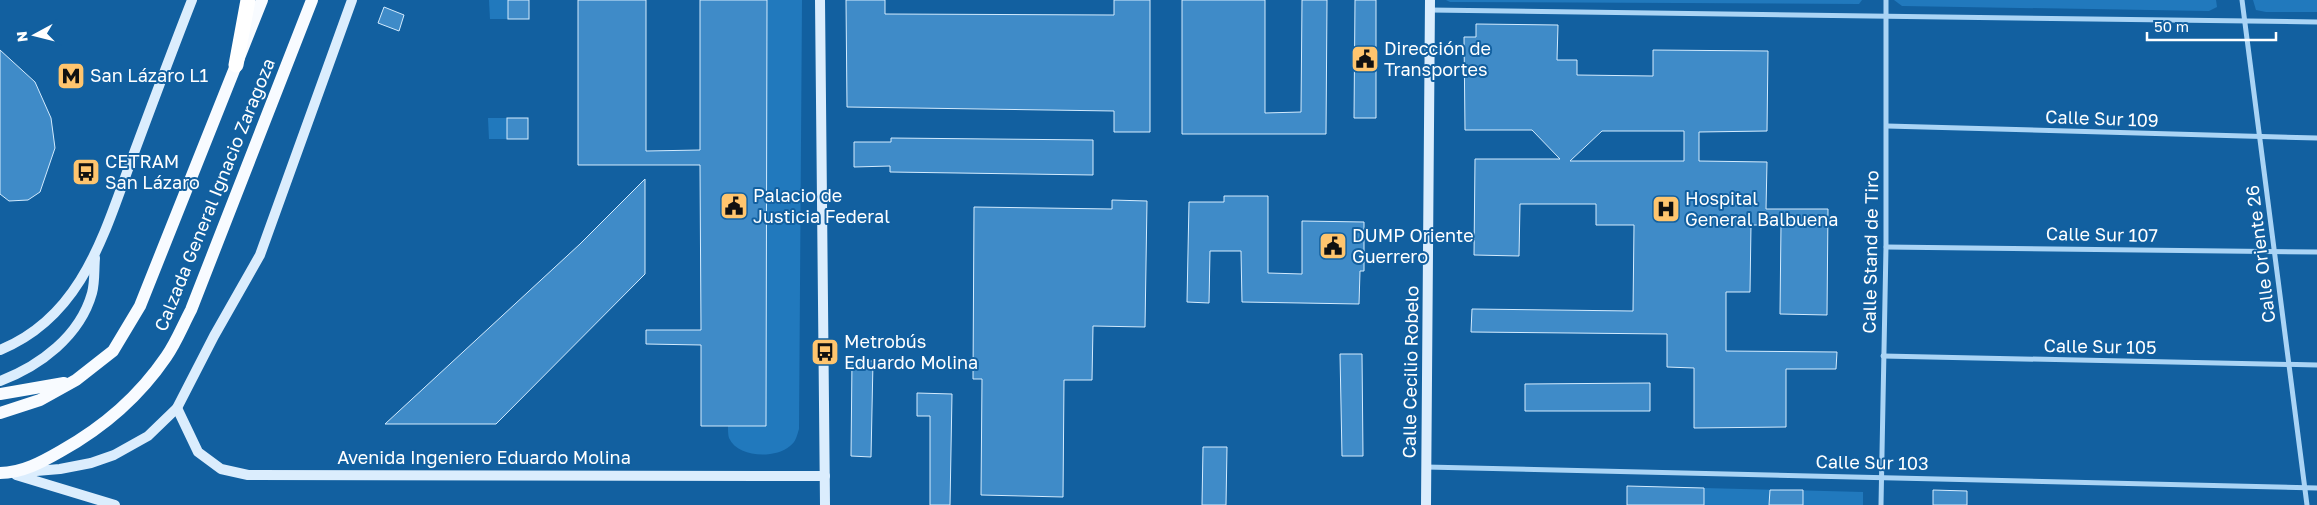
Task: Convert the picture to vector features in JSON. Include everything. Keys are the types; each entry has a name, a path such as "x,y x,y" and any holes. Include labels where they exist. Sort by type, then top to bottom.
{"highway":[{"path":"236,65 248,0"}],"main road":[{"name":"Calzada General Ignacio Zaragoza","path":"76,380 113,351 140,306 262,0"},
{"name":"Calzada General Ignacio Zaragoza","path":"5,473 41,463 104,425 136,395 167,356 191,310 312,0"},
{"path":"0,394 76,380"},
{"path":"0,413 40,400 76,380"}],"street":[{"path":"0,350 18,342 46,323 66,302 95,257 192,0"},
{"path":"5,473 68,468 114,455 148,436 177,408 214,336 260,255 352,0"},
{"path":"820,0 825,505"},
{"name":"Calle Stand de Tiro","path":"1881,505 1880,477 1886,247 1886,0"},
{"name":"Calle Oriente 26","path":"2242,0 2307,505"},
{"path":"1429,5 1887,16 2317,22"},
{"name":"Calle Cecilio Robelo","path":"1426,505 1429,5"},
{"name":"Calle Sur 109","path":"1887,126 2317,138"},
{"name":"Calle Sur 107","path":"1886,247 2317,252"},
{"path":"0,381 21,373 48,355 73,331 87,309 93,290 95,257"},
{"name":"Calle Sur 105","path":"1883,356 2317,365"},
{"name":"Avenida Ingeniero Eduardo Molina","path":"177,408 198,452 221,469 248,475 825,476"},
{"name":"Calle Sur 103","path":"1426,467 2317,488"},
{"path":"5,473 115,505"}],"shaded area":[{"path":"489,0 508,0 508,19 490,19"},
{"path":"767,0 802,0 799,429 794,442 790,446 775,453 757,454 740,450 734,445 729,438 728,426 766,426"},
{"path":"1446,0 1862,0 1859,4 1450,2"},
{"path":"1894,0 2216,0 2217,7 2209,11 1902,6"},
{"path":"2253,0 2317,0 2317,12 2266,12 2256,10"},
{"path":"488,118 507,118 507,139 489,139"},
{"path":"1627,486 1863,492 1863,505 1627,505"}],"building":[{"path":"508,0 529,0 529,19 508,19"},
{"name":"Palacio de Justicia Federal","path":"578,0 646,0 646,151 700,150 700,0 767,0 766,426 701,426 701,345 646,344 646,330 701,330 700,165 578,165"},
{"path":"846,0 885,0 885,14 1114,15 1114,0 1150,0 1150,132 1114,132 1114,111 847,107"},
{"path":"1182,0 1265,0 1265,113 1301,112 1302,0 1327,0 1326,134 1182,134"},
{"name":"Dirección de Transportes","path":"1355,0 1376,0 1376,118 1354,118"},
{"path":"384,7 404,15 399,31 378,23"},
{"path":"1476,24 1558,25 1557,60 1577,60 1577,75 1653,76 1653,50 1768,51 1767,131 1699,132 1699,161 1767,162 1766,209 1828,209 1827,315 1780,314 1781,225 1751,225 1750,292 1726,292 1726,351 1837,352 1836,369 1786,369 1786,427 1694,428 1694,368 1667,367 1667,334 1471,332 1472,309 1633,311 1634,225 1596,225 1596,204 1520,204 1519,256 1474,255 1475,159 1560,159 1532,130 1465,130 1464,37 1476,37","holes":["1602,131 1684,131 1684,161 1570,161"]},
{"path":"0,50 35,82 51,118 55,148 40,192 28,200 9,201 0,194"},
{"path":"507,118 528,118 528,139 507,139"},
{"path":"891,138 1093,140 1093,175 890,172 890,166 854,167 854,142 891,142"},
{"path":"645,179 645,274 496,424 385,424 580,244"},
{"path":"1224,196 1268,196 1268,273 1302,274 1302,221 1364,222 1364,271 1360,271 1359,304 1242,302 1241,251 1210,251 1209,303 1187,302 1189,202 1224,202"},
{"path":"1112,200 1147,201 1145,327 1093,326 1092,380 1064,380 1063,497 981,495 982,379 973,379 974,207 1112,209"},
{"path":"1340,354 1362,354 1363,456 1342,456"},
{"path":"852,361 873,361 871,457 851,456"},
{"path":"1650,383 1650,411 1525,411 1525,384"},
{"path":"917,393 952,394 950,505 930,505 930,416 917,416"},
{"path":"1203,447 1227,447 1226,505 1202,505"},
{"path":"1627,486 1704,488 1704,505 1627,505"},
{"path":"1770,490 1803,490 1803,505 1769,505"},
{"path":"1933,490 1967,491 1967,505 1933,505"}],"place":[{"name":"Dirección de Transportes","path":"1365,59"},
{"name":"San Lázaro L1","path":"71,76"},
{"name":"CETRAM San Lázaro","path":"86,172"},
{"name":"Palacio de Justicia Federal","path":"734,206"},
{"name":"Hospital General Balbuena","path":"1666,209"},
{"name":"DUMP Oriente Guerrero","path":"1333,246"},
{"name":"Metrobús Eduardo Molina","path":"825,352"}]}
